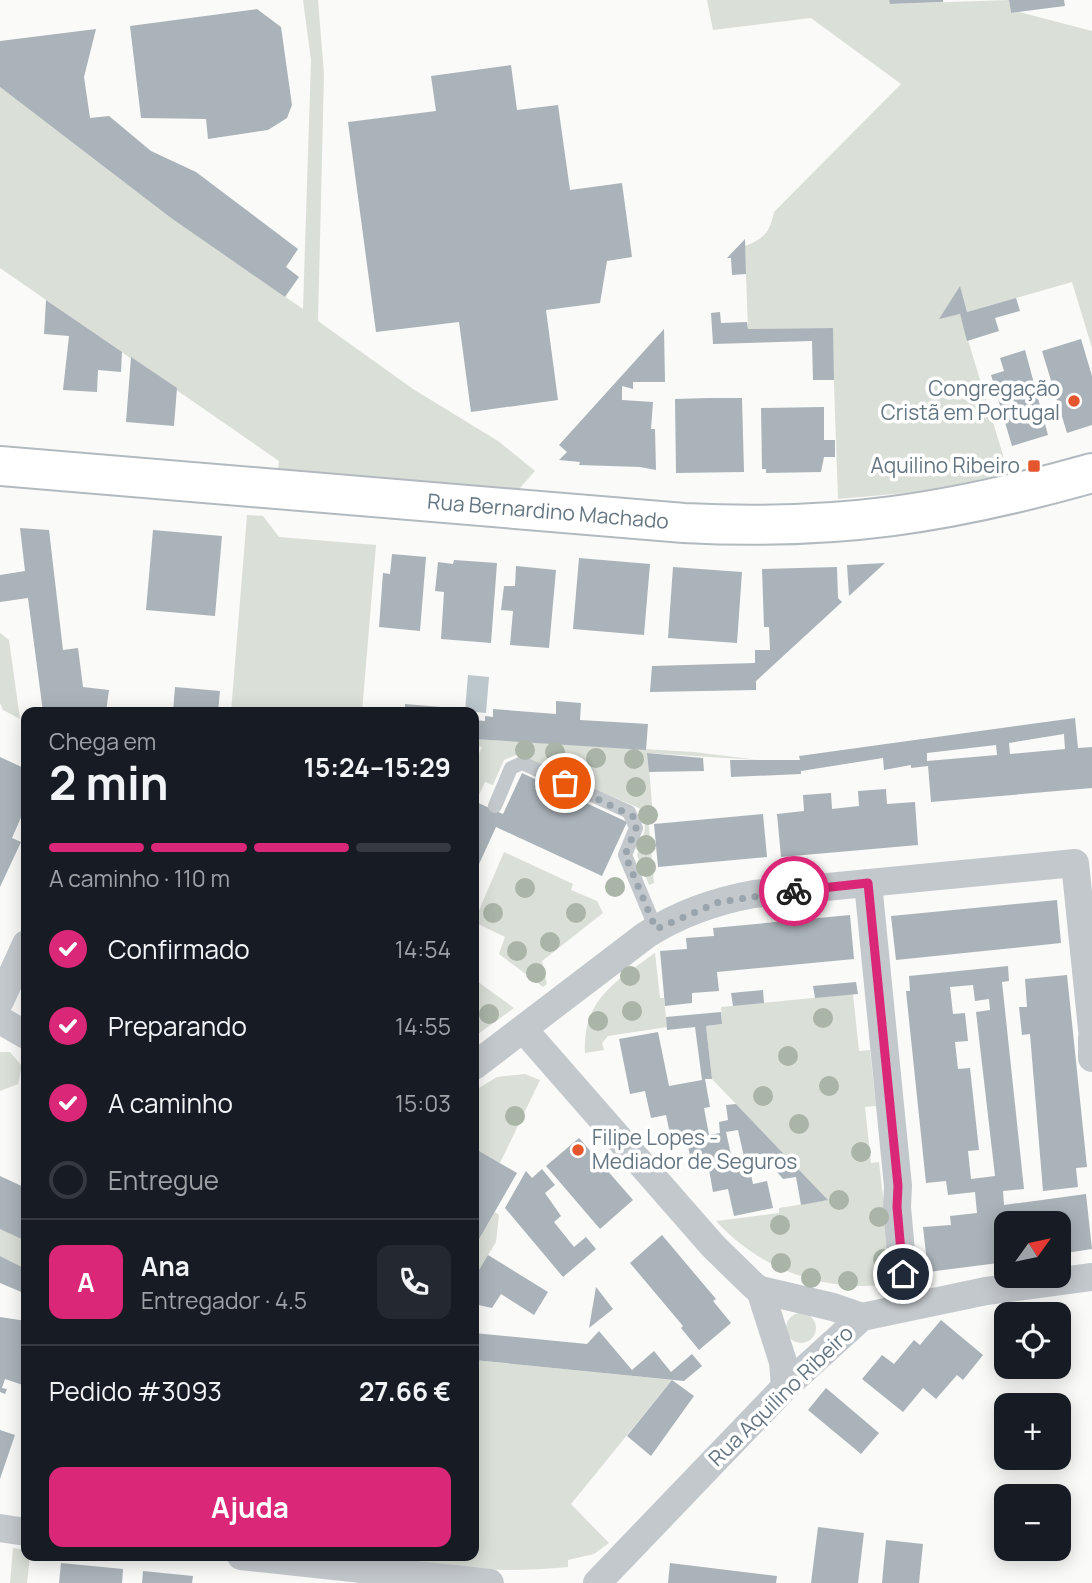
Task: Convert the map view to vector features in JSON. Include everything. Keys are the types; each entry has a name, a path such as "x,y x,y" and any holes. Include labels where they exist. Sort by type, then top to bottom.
{"main road":[{"name":"Rua Bernardino Machado","path":"0,466 684,523 784,526 928,513 1000,498 1092,473"}],"street":[{"path":"479,1062 656,929 697,909 739,897 1084,862 1092,1030"},
{"path":"868,883 898,1186 897,1207 903,1274"},
{"path":"0,1001 21,955"},
{"path":"0,1020 21,1032"},
{"path":"524,1030 713,1246 760,1290 783,1362 785,1387"},
{"path":"1092,1038 1092,1058"},
{"name":"Rua Aquilino Ribeiro","path":"597,1583 785,1387 862,1317 986,1291 1092,1277"},
{"path":"760,1290 833,1307 862,1317"},
{"path":"0,1528 21,1531"},
{"path":"287,1561 489,1583"}],"lane":[{"path":"495,806 512,768 522,763 629,812 636,828 625,855 656,929"}],"shaded area":[{"path":"303,0 318,0 324,74 318,321 413,389 498,441 535,471 519,489 278,469 279,461 0,268 0,87 171,218 303,309 311,60"},
{"path":"707,0 889,0 891,4 1009,0 1011,13 1019,12 1092,31 1092,348 1072,282 967,312 960,287 940,318 960,314 1006,465 995,469 996,476 928,491 838,499 832,328 748,329 745,246 765,234 774,212 901,84 811,18 713,30"},
{"path":"247,515 263,516 279,537 376,545 362,707 231,707"},
{"path":"0,633 9,640 20,719 3,710 0,703"},
{"path":"468,675 489,677 486,713 479,712 479,707 465,707"},
{"path":"479,739 694,752 758,760 648,753 653,818 648,818 654,883 649,885 637,855 645,826 639,808 516,755 504,760 493,785 485,782 479,795 479,753 482,747 479,746"},
{"path":"504,852 573,884 571,890 597,901 603,913 542,961 547,984 543,987 499,954 505,937 479,924 479,910"},
{"path":"655,953 660,998 664,998 667,1027 608,1036 602,1043 604,1050 585,1053 589,1019 596,1005 615,983"},
{"path":"479,983 514,1008 479,1033"},
{"path":"853,994 859,1051 870,1050 876,1106 865,1107 871,1163 879,1162 893,1284 844,1285 797,1275 754,1253 716,1221 779,1213 779,1208 828,1200 712,1079 706,1026 722,1024 721,1007"},
{"path":"0,1052 10,1052 21,1065 18,1084 0,1091"},
{"path":"525,1074 540,1080 500,1163 479,1151 479,1088 497,1077"},
{"path":"495,1212 499,1215 496,1242 479,1270 479,1239"},
{"path":"0,1229 21,1238 21,1266 0,1256"},
{"path":"801,1313 812,1317 816,1328 812,1339 801,1343 790,1339 786,1328 790,1317"},
{"path":"479,1361 672,1380 571,1504 609,1543 594,1554 568,1560 568,1567 539,1569 458,1568 389,1561 479,1561"},
{"path":"13,1548 21,1549 21,1561 29,1561 27,1583 10,1583"}],"building":[{"path":"889,0 943,0 943,2 890,4"},
{"path":"1009,0 1064,0 1065,6 1011,13"},
{"path":"257,9 281,27 292,105 287,118 268,130 208,139 206,119 141,118 130,26"},
{"path":"96,29 84,77 90,118 109,116 151,151 196,172 298,249 286,267 299,277 285,297 171,218 0,87 0,41"},
{"path":"511,65 517,110 558,105 570,190 622,183 632,257 607,261 600,303 546,310 558,400 471,412 459,322 376,332 348,122 436,111 431,76"},
{"path":"745,239 746,274 732,275 731,258 727,258"},
{"path":"960,286 967,312 1016,298 1020,311 995,318 999,331 967,341 960,314 939,319"},
{"path":"46,300 122,352 121,372 98,370 97,392 63,390 69,336 44,334"},
{"path":"720,312 721,323 747,322 748,329 833,328 834,380 813,380 812,341 713,344 711,313"},
{"path":"664,329 665,382 633,382 633,389 622,386 622,400 653,402 651,429 655,429 656,470 579,465 580,462 559,460 567,452 559,445"},
{"name":"Congregação Cristã em Portugal","path":"1081,339 1092,376 1092,425 1067,433 1042,351"},
{"path":"1025,350 1048,435 1012,446 991,375 1004,371 1000,358"},
{"path":"131,357 177,388 174,426 126,422"},
{"path":"742,398 744,472 676,473 675,399"},
{"path":"824,407 824,440 835,440 835,457 824,457 821,472 766,473 766,469 762,469 761,408"},
{"path":"20,528 49,530 63,650 78,648 83,687 109,690 107,707 42,707 28,598 0,602 0,575 25,571"},
{"path":"153,530 222,536 215,616 146,610"},
{"path":"392,554 426,557 420,631 379,627 383,573 390,574"},
{"path":"579,558 650,564 644,635 573,629"},
{"path":"454,560 497,563 491,643 441,639 444,592 435,591 438,562 453,564"},
{"path":"885,563 849,596 847,565"},
{"path":"516,566 556,570 549,648 510,645 513,611 501,610 504,586 515,586"},
{"path":"673,567 742,572 737,643 668,638"},
{"path":"837,567 838,598 842,602 756,681 756,690 650,692 652,666 755,663 755,650 770,650 769,627 764,627 762,569"},
{"path":"175,687 220,691 218,707 173,707"},
{"path":"556,701 581,703 580,720 648,724 646,750 479,739 479,720 485,721 485,716 493,717 493,709 556,714"},
{"path":"405,704 441,707 405,707"},
{"path":"1075,718 1078,748 1092,747 1092,788 931,802 928,766 911,768 911,765 884,770 883,758 801,771 801,774 731,777 730,760 800,760 799,756","holes":["1064,734 1065,749 1010,754 1009,743","996,745 997,755 927,761 927,753"]},
{"path":"647,753 703,758 704,771 649,772"},
{"path":"0,757 21,767 21,817 12,838 21,842 0,887"},
{"path":"522,773 627,822 602,876 496,827 479,864 479,803 503,814"},
{"path":"886,789 887,804 915,802 918,845 781,857 777,814 804,811 803,795 831,793 832,809 859,806 858,791"},
{"path":"763,814 767,857 658,867 654,824"},
{"path":"1057,900 1061,943 896,960 891,916"},
{"path":"850,915 854,959 717,972 719,991 692,993 692,1003 665,1006 660,951 687,949 686,938 714,936 713,928"},
{"path":"1008,966 1009,981 1002,982 1024,1189 1003,1191 1004,1205 1086,1194 1092,1249 1071,1252 1071,1211 994,1211 994,1264 928,1272 923,1227 951,1225 950,1216 977,1213 975,1192 948,1195 946,1181 926,1183 906,991 910,991 909,976","holes":["973,985 975,1001 989,999 990,1010 976,1012 995,1176 971,1179 968,1151 979,1150 970,1068 958,1069 955,1042 968,1041 965,1013 953,1014 950,987"]},
{"path":"1067,975 1087,1167 1076,1168 1078,1187 1043,1191 1030,1034 1022,1035 1019,1007 1027,1007 1025,979"},
{"path":"856,982 858,994 815,998 813,986"},
{"path":"763,990 764,1003 733,1006 731,993"},
{"path":"721,1012 722,1024 706,1026 712,1079 705,1079 710,1107 704,1108 709,1135 720,1133 719,1122 728,1120 726,1105 736,1104 828,1200 801,1205 796,1177 783,1179 762,1154 747,1156 753,1184 767,1181 773,1208 734,1216 728,1189 713,1192 708,1164 692,1167 687,1140 672,1143 666,1115 651,1118 645,1091 630,1094 619,1039 658,1032 669,1086 702,1080 695,1027 667,1030 666,1017","holes":["738,1130 744,1157 732,1159 726,1132"]},
{"path":"579,1138 633,1200 600,1229 546,1166"},
{"path":"479,1151 517,1173 479,1239"},
{"path":"542,1169 555,1185 545,1193 561,1216 554,1222 574,1247 586,1237 596,1249 563,1277 505,1208 526,1171 532,1178"},
{"path":"0,1176 21,1186 21,1239 0,1229"},
{"path":"662,1235 716,1299 713,1301 731,1323 699,1350 681,1328 683,1326 630,1263"},
{"path":"488,1255 548,1292 534,1315 501,1294 492,1308 479,1305 479,1270"},
{"path":"0,1256 21,1266 21,1292 0,1283"},
{"path":"596,1287 613,1309 589,1328"},
{"path":"0,1317 21,1320 21,1384 5,1379 2,1388 7,1389 5,1394 0,1392"},
{"path":"941,1320 983,1355 963,1380 957,1375 936,1399 923,1388 903,1412 862,1379 882,1355 894,1364 914,1340 920,1345"},
{"path":"599,1331 632,1370 654,1351 671,1372 692,1354 702,1366 684,1381 479,1360 479,1333 587,1344"},
{"path":"672,1380 694,1396 651,1456 627,1436"},
{"path":"826,1388 879,1433 861,1454 808,1410"},
{"path":"0,1430 15,1435 0,1479"},
{"path":"818,1527 864,1533 858,1583 811,1583"},
{"path":"886,1540 923,1544 919,1583 882,1583"},
{"path":"61,1563 123,1569 122,1583 59,1583"},
{"path":"670,1563 777,1576 776,1583 668,1583"},
{"path":"143,1571 193,1576 192,1583 142,1583"}],"way so far":[{"path":"565,783 629,812 634,817 636,828 625,855 656,929 685,914 719,902 754,894 794,891"}],"place":[{"name":"Congregação Cristã em Portugal","path":"1074,401"},
{"name":"Aquilino Ribeiro","path":"1034,466"},
{"name":"Filipe Lopes - Mediador de Seguros","path":"578,1150"}],"route":[{"path":"794,891 868,883 898,1186 897,1207 903,1274"}]}
